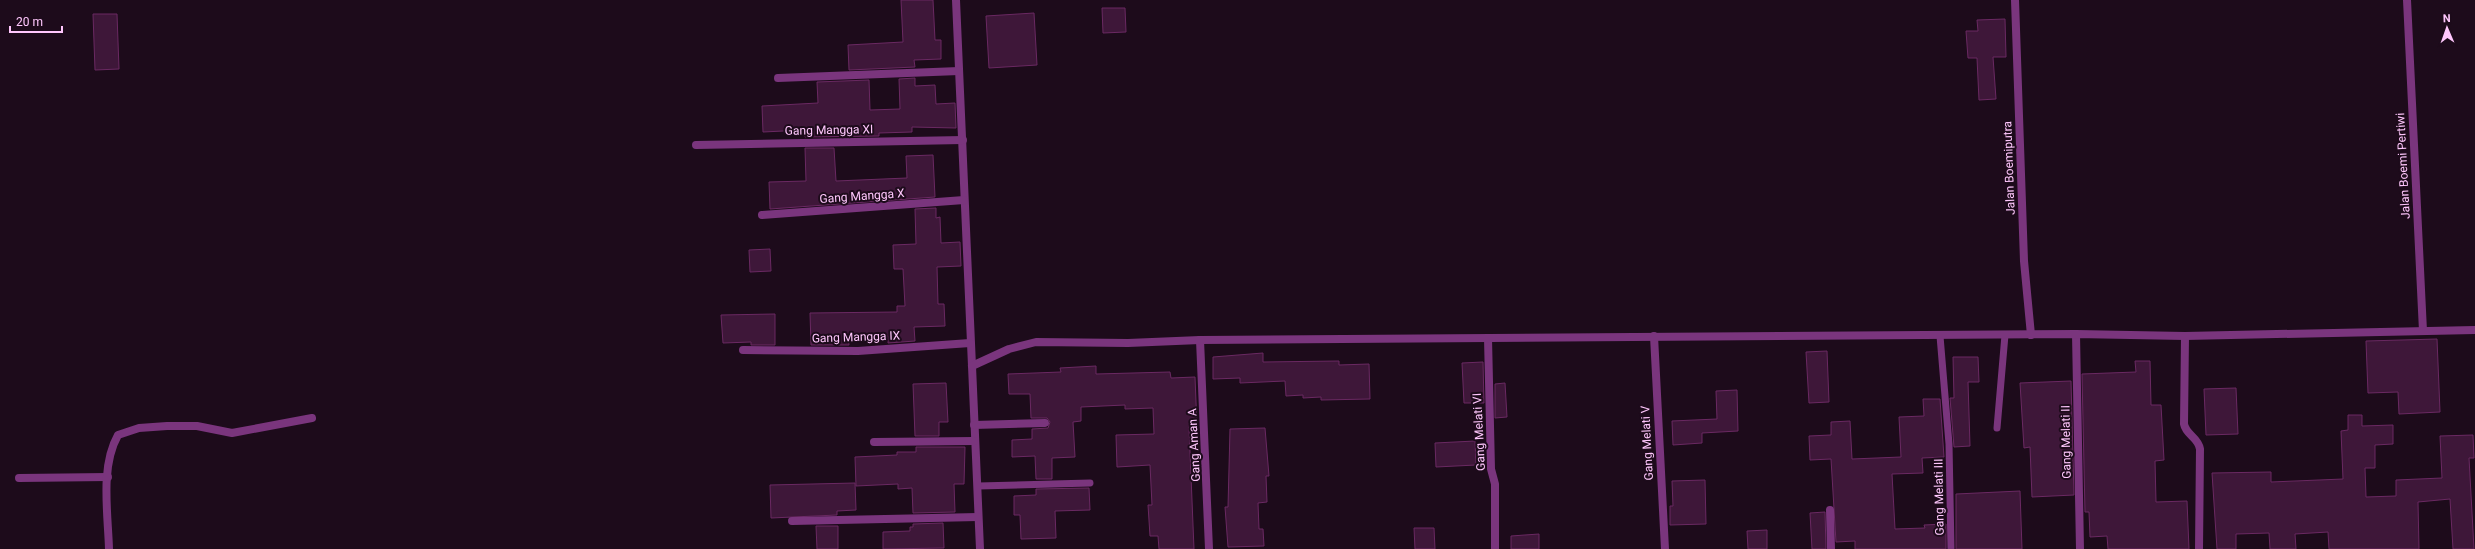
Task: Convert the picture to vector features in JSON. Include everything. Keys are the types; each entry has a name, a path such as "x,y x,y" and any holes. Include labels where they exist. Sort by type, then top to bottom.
{"street":[{"path":"956,0 963,140 974,441 978,486 980,549"},
{"name":"Jalan Boemiputra","path":"2014,0 2024,261 2030,335"},
{"name":"Jalan Boemi Pertiwi","path":"2407,0 2423,331"},
{"path":"778,78 959,71"},
{"name":"Gang Mangga XI","path":"696,145 963,140"},
{"name":"Gang Mangga X","path":"762,215 964,200"},
{"path":"972,366 1009,349 1036,342 1128,343 1200,340 1654,336 1940,336 2076,334 2185,336 2475,330"},
{"name":"Gang Melati II","path":"2076,334 2080,549"},
{"name":"Gang Melati V","path":"1654,336 1665,549"},
{"path":"2185,336 2184,424 2187,432 2198,442 2200,449 2200,549"},
{"name":"Gang Melati VI","path":"1488,338 1490,469 1495,484 1495,549"},
{"name":"Gang Aman A","path":"1200,340 1209,549"},
{"name":"Gang Mangga IX","path":"743,350 858,351 970,343"},
{"path":"109,549 108,477 110,453 118,435 139,428 197,426 232,433 312,418"},
{"path":"974,425 1045,423"},
{"path":"874,442 974,441"},
{"path":"19,478 108,477"},
{"path":"1830,510 1831,549"},
{"path":"792,521 978,516"}],"lane":[{"path":"1997,428 2005,335"},
{"name":"Gang Melati III","path":"1940,336 1949,444 1951,549"},
{"path":"978,486 1090,483"}],"building":[{"path":"901,0 933,0 935,40 941,40 941,59 914,60 915,67 849,70 848,45 903,42"},
{"path":"1102,8 1125,8 1126,32 1103,33"},
{"path":"1034,13 1037,65 989,68 986,16"},
{"path":"93,14 117,14 119,69 95,70"},
{"path":"2005,19 2006,57 1993,57 1996,99 1979,100 1977,58 1968,58 1966,31 1978,31 1977,20"},
{"path":"915,78 915,86 935,85 936,104 955,103 956,128 912,127 912,132 879,133 879,136 805,137 804,130 763,132 762,106 818,103 817,82 869,80 870,110 900,109 899,79"},
{"path":"805,148 834,148 836,181 907,178 906,156 933,155 935,197 770,209 769,182 806,181"},
{"path":"936,208 936,218 940,217 941,243 960,242 961,266 937,267 938,304 944,304 945,326 914,327 915,341 888,343 888,336 848,338 849,345 811,345 810,313 897,312 897,306 905,306 903,269 894,269 893,245 916,244 915,209"},
{"path":"770,249 771,271 750,272 749,250"},
{"path":"775,314 775,345 751,345 751,342 723,343 721,315"},
{"path":"2437,339 2440,412 2399,414 2398,392 2368,393 2366,341"},
{"path":"1827,351 1829,402 1809,403 1806,352"},
{"path":"1263,353 1263,362 1339,361 1339,365 1369,364 1370,399 1321,400 1321,397 1303,398 1303,395 1286,396 1285,381 1240,383 1240,378 1213,379 1213,357"},
{"path":"1953,357 1978,357 1979,382 1968,382 1970,446 1954,447 1950,398 1954,398"},
{"path":"2135,361 2150,361 2151,405 2161,405 2164,460 2155,461 2156,502 2187,501 2189,549 2108,549 2107,536 2090,537 2089,512 2085,512 2082,374 2136,372"},
{"path":"1483,362 1484,403 1464,403 1462,363"},
{"path":"1096,366 1096,374 1170,372 1171,378 1195,377 1197,427 1189,427 1194,549 1159,549 1158,536 1150,536 1148,505 1152,505 1150,465 1117,467 1116,435 1154,434 1153,408 1125,409 1125,405 1081,407 1081,421 1073,422 1075,457 1052,458 1052,479 1036,479 1035,456 1012,457 1012,440 1032,439 1032,429 1048,428 1050,422 1047,418 1031,418 1030,394 1009,394 1008,374 1061,372 1060,368"},
{"path":"2071,381 2074,495 2032,497 2030,447 2024,448 2020,383"},
{"path":"946,383 948,422 939,422 939,436 915,436 913,384"},
{"path":"1505,383 1507,417 1495,418 1495,384"},
{"path":"2236,388 2238,434 2206,435 2204,389"},
{"path":"1737,390 1738,431 1702,433 1702,443 1673,445 1672,421 1717,419 1716,391"},
{"path":"1923,399 1940,399 1944,457 1922,458 1923,473 1892,474 1895,529 1925,528 1924,525 1946,524 1946,549 1855,549 1855,541 1836,542 1831,459 1810,460 1809,436 1831,435 1831,422 1850,421 1852,459 1901,457 1899,417 1924,416"},
{"path":"2348,415 2362,415 2362,426 2393,425 2393,444 2375,445 2375,468 2365,468 2366,497 2396,496 2396,480 2442,478 2440,436 2473,435 2474,458 2469,458 2474,549 2453,549 2450,499 2418,502 2419,549 2329,549 2328,532 2295,534 2296,549 2270,549 2269,533 2236,534 2236,549 2217,549 2212,473 2271,472 2271,482 2343,479 2341,431 2348,430"},
{"path":"1265,428 1269,476 1266,476 1267,502 1258,503 1259,529 1263,529 1264,546 1228,547 1225,507 1228,507 1230,429"},
{"path":"1475,441 1476,465 1436,467 1435,443"},
{"path":"916,447 965,447 964,484 954,484 955,512 913,513 912,488 898,489 898,484 856,486 855,457 897,455 897,452 916,452"},
{"path":"1705,480 1706,524 1670,525 1670,506 1673,506 1672,481"},
{"path":"855,483 856,510 837,511 837,515 771,518 770,485"},
{"path":"1089,488 1090,510 1055,511 1056,538 1021,539 1020,515 1014,515 1014,496 1036,495 1036,489"},
{"path":"2020,491 2022,549 1956,549 1956,494"},
{"path":"1825,512 1826,549 1812,549 1810,513"},
{"path":"943,523 944,548 883,549 883,532 910,531 910,527 913,527 913,524"},
{"path":"816,526 838,526 838,549 817,549"},
{"path":"1414,528 1434,528 1435,549 1415,549"},
{"path":"1767,530 1767,549 1748,549 1747,531"},
{"path":"1539,534 1539,549 1511,549 1511,536"}]}
